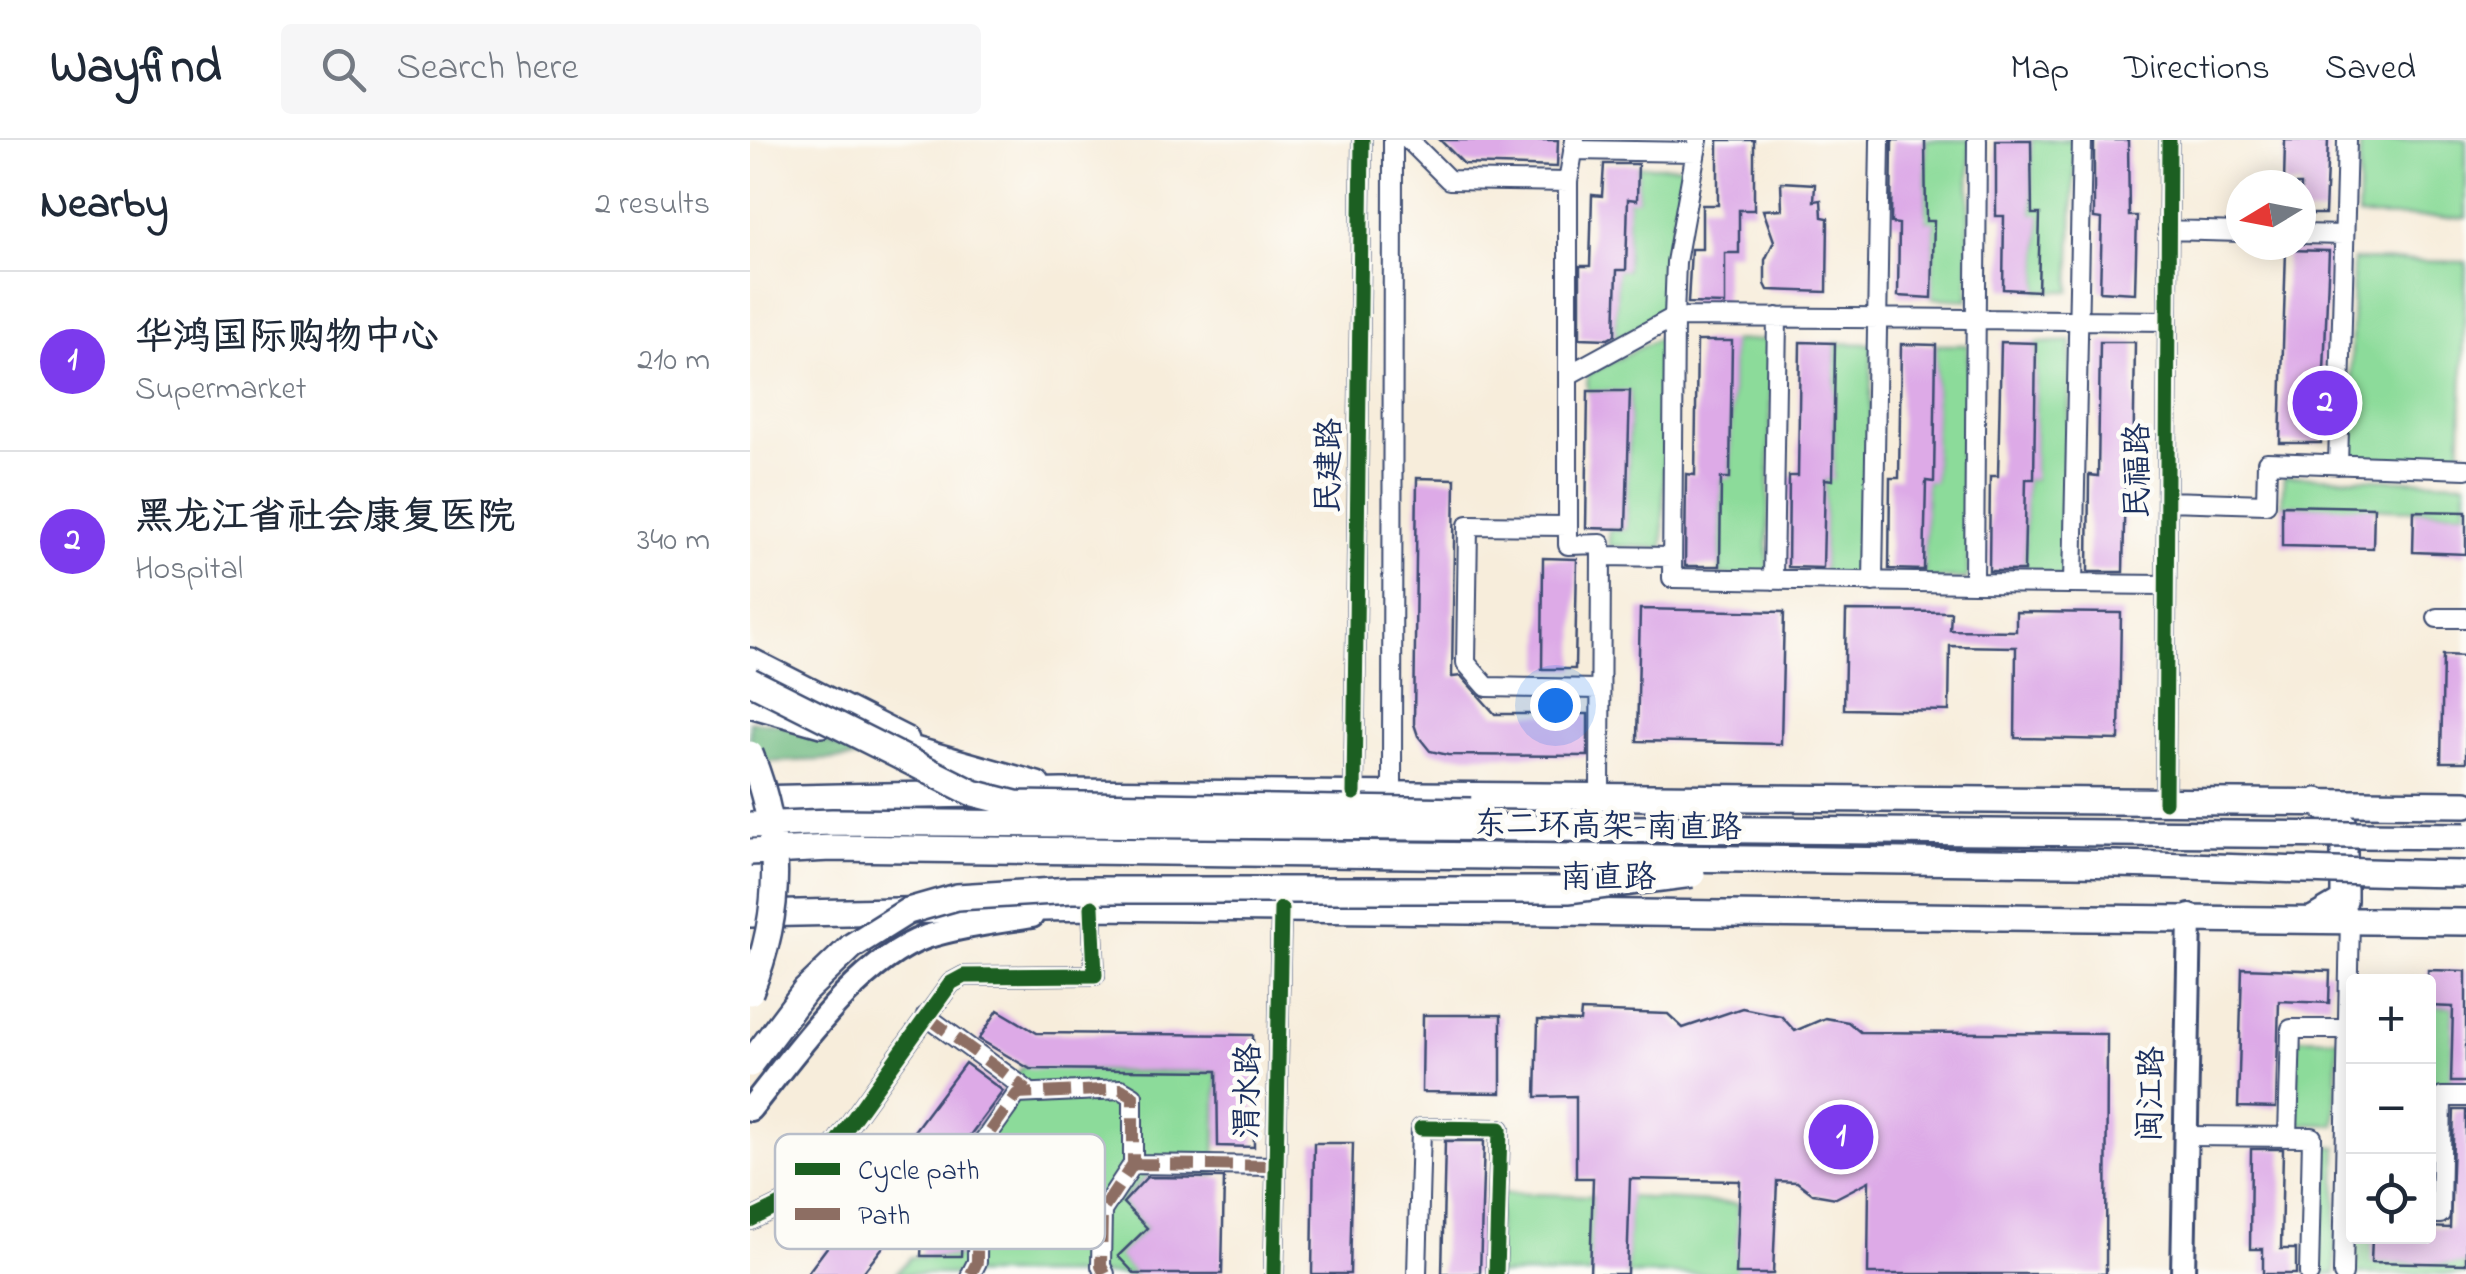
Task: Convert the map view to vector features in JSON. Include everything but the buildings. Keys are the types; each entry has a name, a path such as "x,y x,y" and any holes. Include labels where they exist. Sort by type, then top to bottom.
{"highway":[{"path":"750,661 941,758"},
{"path":"750,681 973,793 1016,804 1557,812 1770,829"},
{"path":"750,704 1062,792"},
{"path":"750,754 772,816 776,848 771,933 750,992"},
{"path":"750,799 1062,792 2466,804"},
{"path":"2314,918 2344,901 2344,825 2317,802"},
{"name":"东二环高架-南直路","path":"750,825 832,822 2466,836"},
{"name":"东二环高架-南直路","path":"750,851 831,848 1776,863 2074,863 2316,873 2466,874"},
{"path":"750,851 752,914"},
{"path":"750,1064 804,991 852,946 908,912 957,897 1072,890 1568,890 1776,863"},
{"name":"南直路","path":"752,914 1092,907 2197,916 2466,922"}],"main road":[{"path":"750,1109 821,1022 904,948 970,927 1092,907"},
{"name":"闽江路","path":"2183,1274 2192,1136 2197,916"},
{"name":"闽江路","path":"2192,1136 2196,1274"}],"street":[{"name":"民建路","path":"1354,793 1362,140"},
{"name":"民建路","path":"1392,794 1393,140"},
{"path":"1409,140 1448,180 1568,182"},
{"path":"1873,582 1880,140"},
{"path":"1974,583 1978,140"},
{"path":"2073,584 2082,140"},
{"name":"民福路","path":"2165,802 2169,140"},
{"path":"2338,465 2347,140"},
{"path":"1600,796 1601,544 1568,544 1568,182 1574,145 1697,146 1676,262 1672,578 2166,585"},
{"path":"2168,230 2226,232"},
{"path":"2316,235 2344,236"},
{"path":"1568,375 1674,316 2168,320"},
{"path":"1772,580 1777,318"},
{"path":"2167,501 2266,504 2268,462 2466,469"},
{"path":"1568,526 1468,524 1466,664 1488,687 1600,688"},
{"path":"1601,556 1672,558"},
{"path":"2437,618 2466,618"},
{"path":"842,1134 951,983 964,976 1095,975 1092,907"},
{"name":"渭水路","path":"1274,1274 1281,909"},
{"path":"2348,974 2350,918"},
{"path":"926,1016 1027,1090"},
{"path":"2288,1136 2291,1028 2346,1029 2346,1167"},
{"path":"989,1134 1018,1094 1027,1090 1121,1090 1133,1096 1133,1164 1105,1206"},
{"path":"2436,1214 2440,1214 2442,1097 2466,1097"},
{"path":"1417,1274 1420,1128 1500,1129 1496,1274"},
{"path":"2192,1136 2344,1136"},
{"path":"2309,1274 2312,1136"},
{"path":"1133,1164 1276,1166"},
{"path":"750,1220 775,1208"},
{"path":"2343,1274 2346,1244"},
{"path":"971,1274 977,1249"},
{"path":"1101,1249 1100,1266 1105,1274"}],"green space":[{"path":"1925,140 1970,140 1968,300 1932,298 1934,222 1926,221"},
{"path":"2031,140 2075,140 2070,291 2038,291 2040,215 2032,214"},
{"path":"2360,140 2466,140 2466,218 2358,216"},
{"path":"1638,166 1684,166 1668,250 1665,312 1615,339 1617,270 1626,270 1628,199 1637,199"},
{"path":"2353,260 2466,262 2460,463 2350,460"},
{"path":"1661,337 1665,341 1663,548 1609,546 1609,529 1626,529 1630,392 1588,391 1587,375"},
{"path":"1772,339 1767,576 1720,575 1721,478 1730,477 1732,341"},
{"path":"2071,341 2064,577 2024,576 2026,479 2034,479 2036,343"},
{"path":"1835,343 1872,344 1866,577 1823,577 1825,479 1833,479"},
{"path":"1936,345 1968,345 1968,578 1924,579 1926,481 1934,481"},
{"path":"2284,476 2466,482 2466,512 2282,505"},
{"path":"750,721 781,724 866,758 750,763"},
{"path":"2436,1006 2453,1007 2451,1082 2436,1083"},
{"path":"2297,1038 2338,1039 2335,1125 2297,1124"},
{"path":"1024,1065 1125,1072 1217,1071 1215,1175 1149,1175 1121,1201 1147,1228 1119,1256 1135,1274 895,1274 911,1257 961,1256 961,1249 1105,1249 1105,1134 971,1134"},
{"path":"2319,1146 2337,1147 2335,1274 2316,1274"},
{"path":"1499,1193 1593,1196 1591,1274 1496,1274"},
{"path":"1629,1197 1739,1204 1737,1274 1627,1274"},
{"path":"2352,1244 2372,1244 2372,1262 2466,1264 2466,1274 2351,1274"}],"marked path":[{"path":"926,1016 1027,1090"},
{"path":"989,1134 1017,1094 1121,1089 1133,1096 1133,1164 1105,1206"},
{"path":"1133,1164 1276,1166"},
{"path":"971,1274 977,1249"},
{"path":"1101,1249 1105,1274"}],"cycle path":[{"path":"1354,793 1362,140"},
{"path":"2165,802 2169,140"},
{"path":"842,1134 951,983 964,976 1095,975 1092,907"},
{"path":"1274,1274 1281,909"},
{"path":"1421,1128 1500,1129 1496,1274"},
{"path":"750,1220 775,1208"}],"place":[{"name":"黑龙江省社会康复医院","path":"2325,403"},
{"name":"华鸿国际购物中心","path":"1841,1137"}]}
